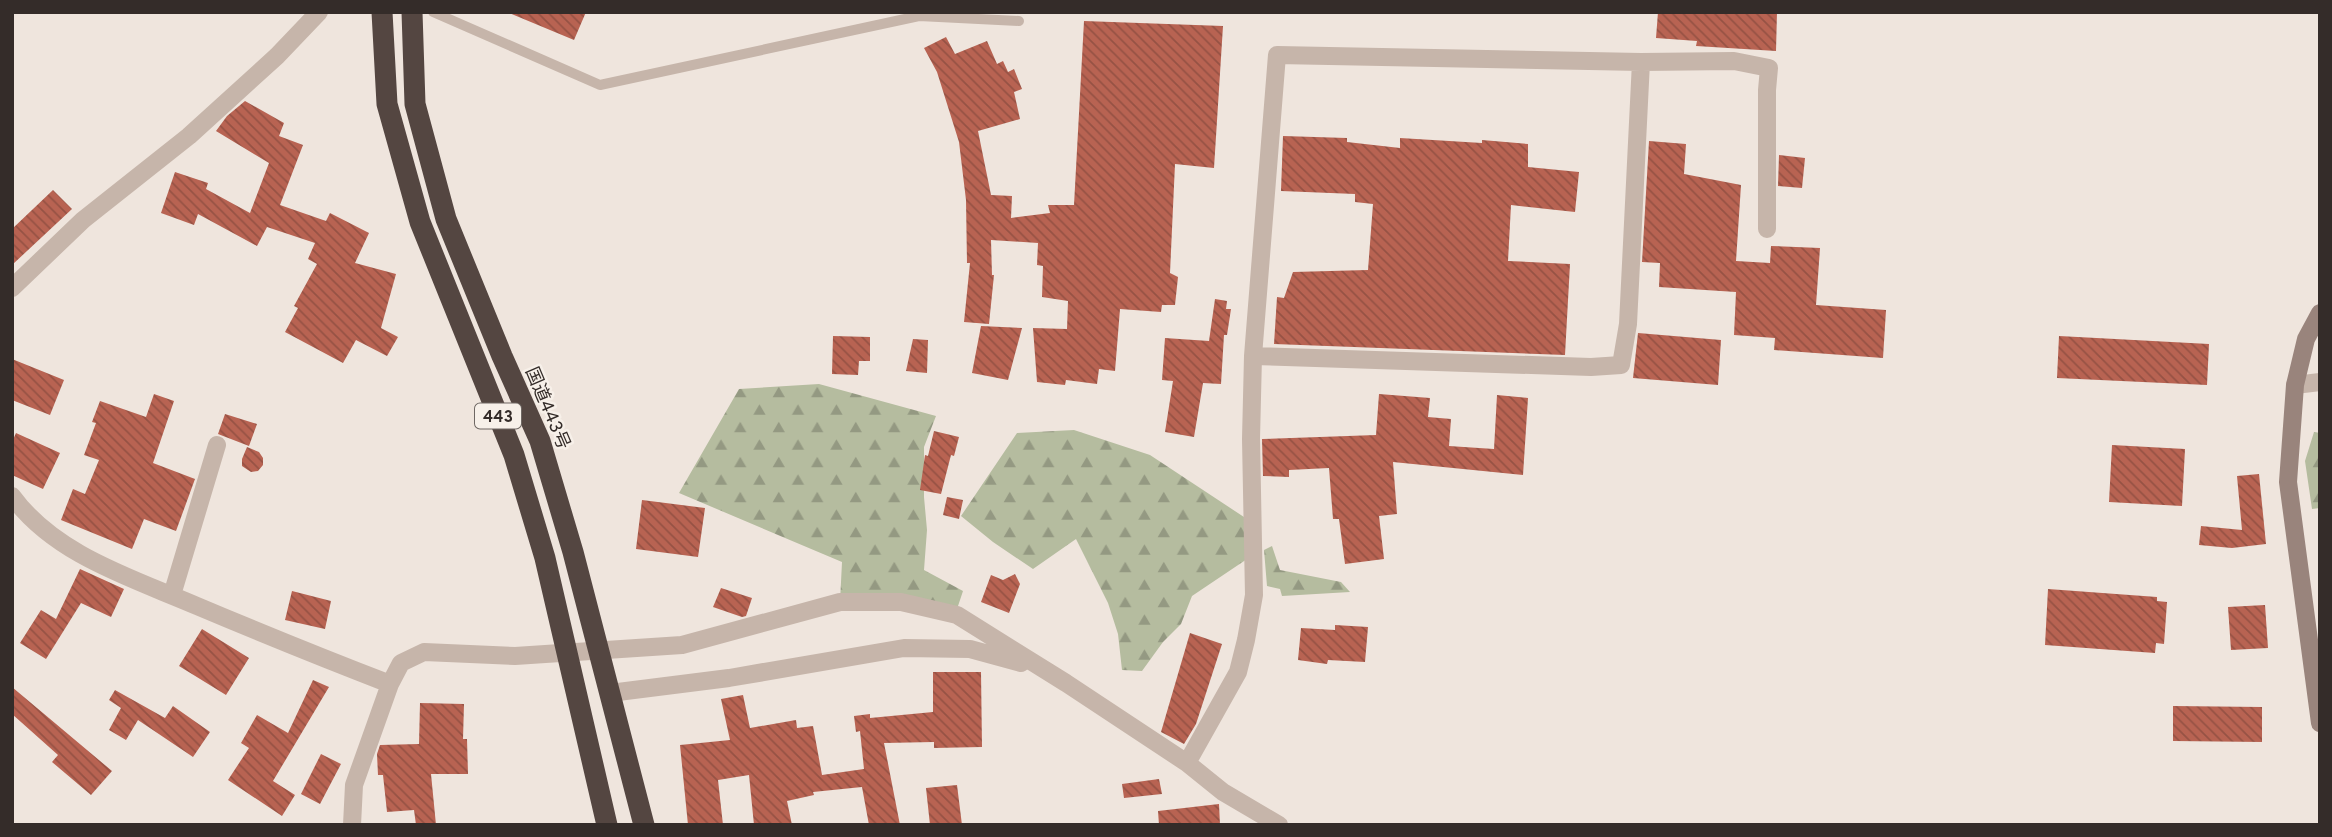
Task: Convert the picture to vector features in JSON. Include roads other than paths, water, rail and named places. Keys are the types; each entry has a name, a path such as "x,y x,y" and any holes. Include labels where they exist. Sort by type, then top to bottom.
{"highway":[{"name":"443","path":"382,12 387,104 420,222 514,455 548,572 607,825"},
{"name":"国道443号","path":"412,12 415,104 446,219 540,440 573,552 644,825"}],"street":[{"path":"12,288 83,220 189,136 277,56 319,12"},
{"path":"1187,764 1238,672 1254,595 1251,439 1253,356 1277,55 1641,62 1734,61 1769,68 1767,229"},
{"path":"1253,356 1591,367 1621,365 1628,324 1641,62"},
{"path":"2320,313 2306,339 2295,385 2288,482 2320,723"},
{"path":"2295,385 2320,382"},
{"path":"172,595 217,445"},
{"path":"12,496 27,516 78,554 293,647 390,684"},
{"path":"352,825 354,785 390,684 401,663 424,652 515,656 682,645 834,602 901,602 957,615 1187,764 1223,792 1279,825"},
{"path":"610,693 729,677 904,648 970,649 1042,668"}],"lane":[{"path":"433,12 600,85 919,16 1019,22"}]}
